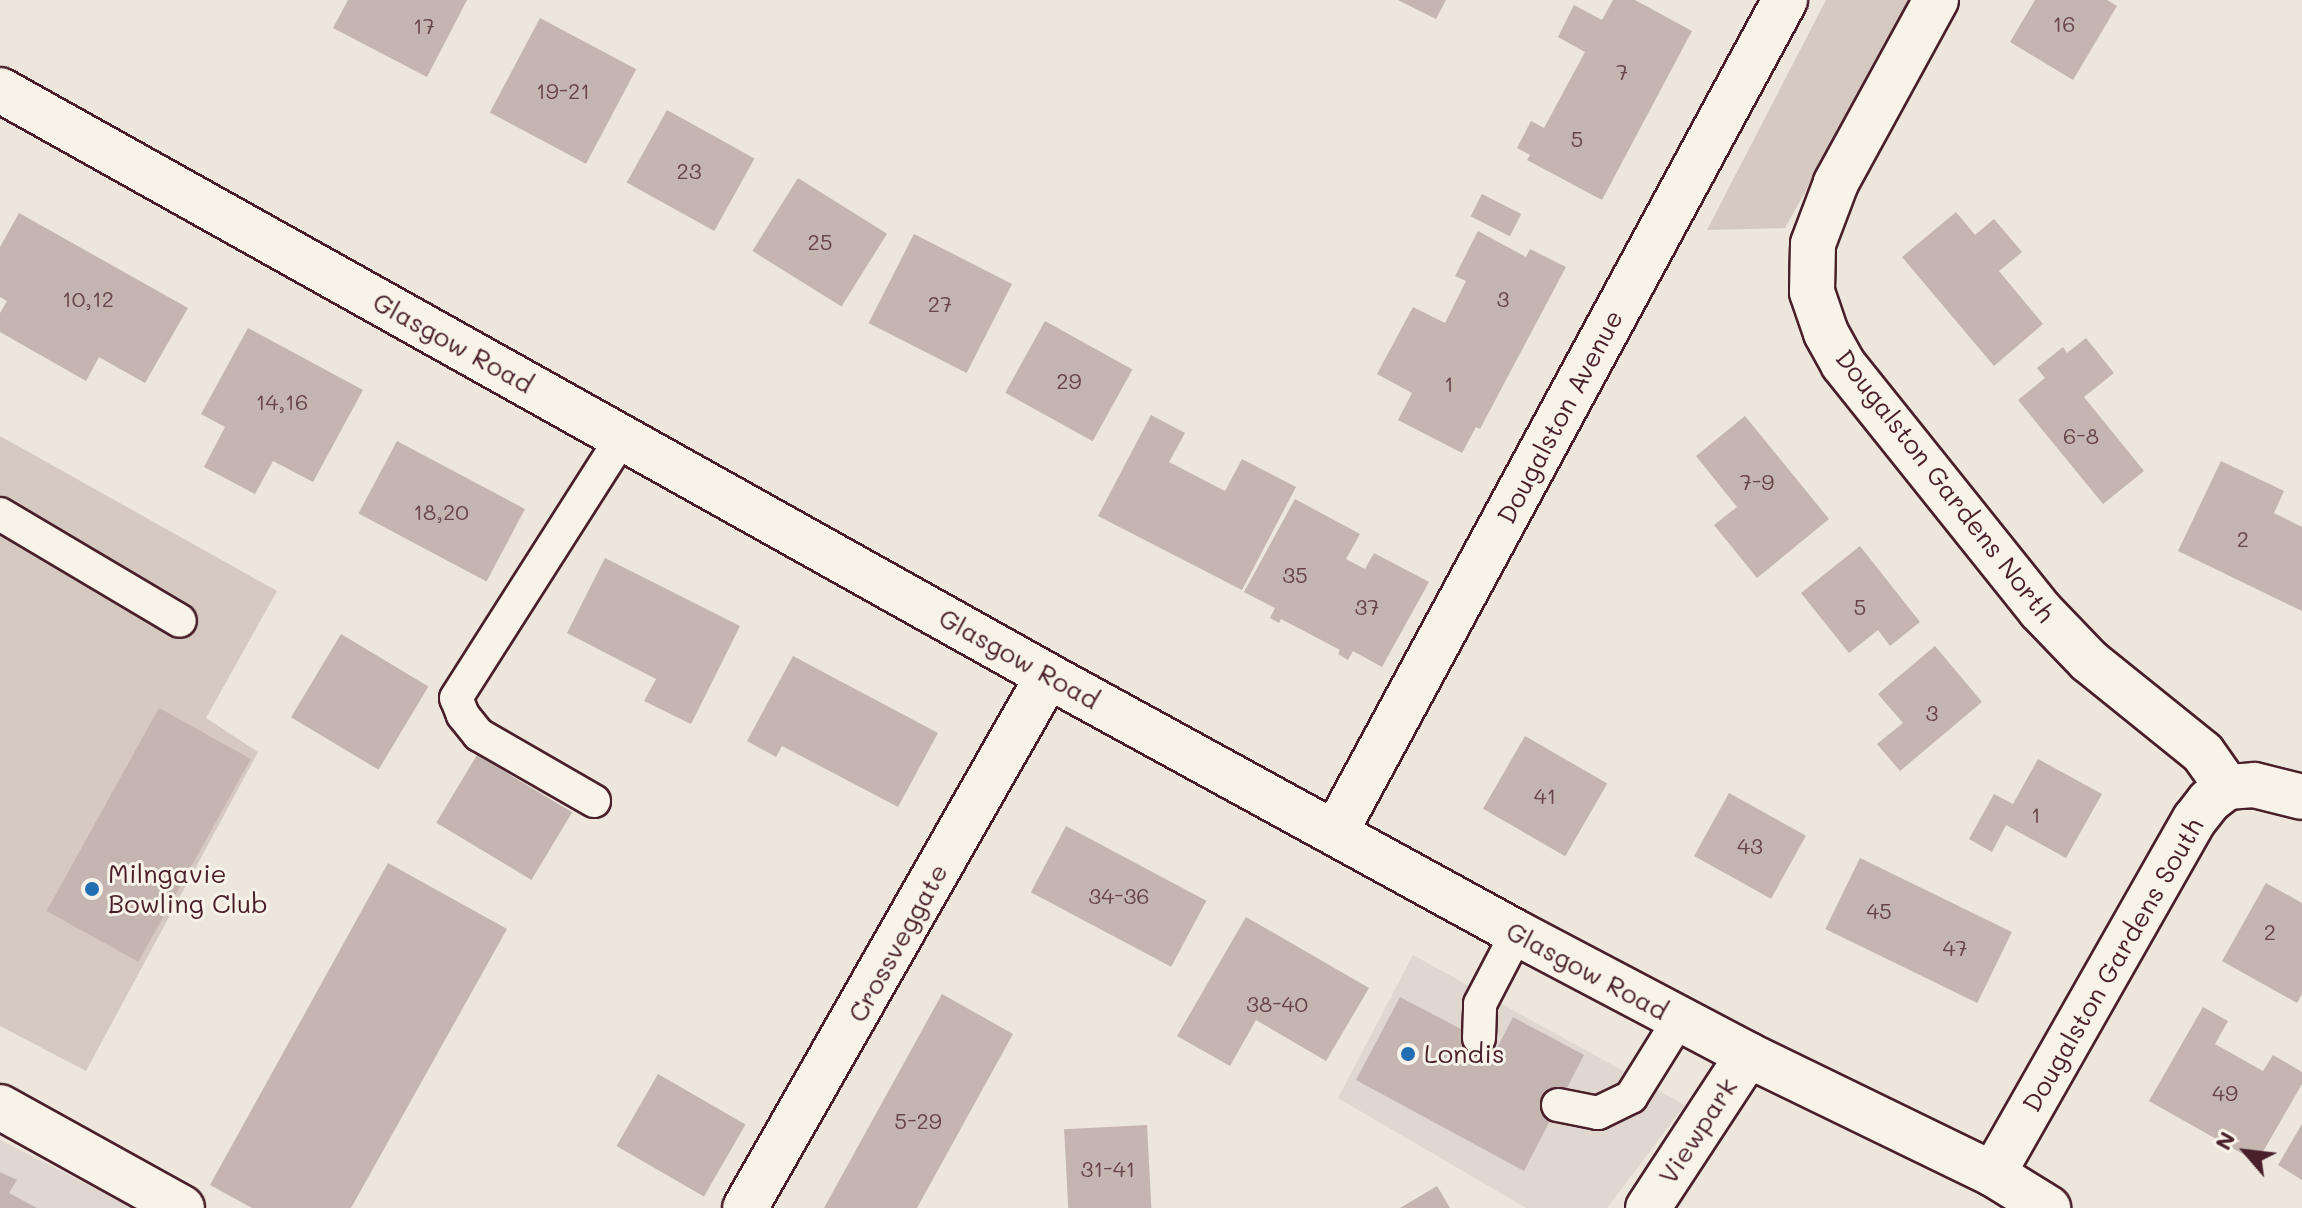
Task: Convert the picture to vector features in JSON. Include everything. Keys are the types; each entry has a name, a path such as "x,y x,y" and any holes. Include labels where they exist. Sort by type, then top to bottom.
{"street":[{"name":"Dougalston Gardens North","path":"1936,0 1836,183 1813,244 1812,292 1826,333 1843,364 2040,610 2089,661 2203,753 2227,787"},
{"name":"Dougalston Avenue","path":"1335,833 1771,5"},
{"name":"Glasgow Road","path":"0,90 1048,676 1517,933 1748,1055 1993,1174 2048,1208"},
{"name":"Crossveggate","path":"745,1208 1048,676"},
{"path":"2227,787 2254,785 2302,797"},
{"name":"Dougalston Gardens South","path":"1993,1174 2195,819 2227,787"},
{"name":"Viewpark","path":"1648,1208 1748,1055"},
{"path":"0,1107 182,1208"}],"lane":[{"path":"594,801 479,735 463,715 456,698 622,437"},
{"path":"0,514 180,621"},
{"path":"1479,1038 1480,1004 1517,933"},
{"path":"1558,1105 1598,1113 1631,1097 1679,1020"}],"shaded area":[{"path":"1826,0 1911,0 1785,228 1707,230"},
{"name":"Milngavie Bowling Club","path":"0,436 277,591 206,718 258,752 86,1071 0,1026"},
{"path":"1413,955 1685,1105 1607,1208 1526,1208 1338,1098"},
{"path":"0,1140 134,1208 0,1208"}],"building":[{"path":"348,0 467,0 427,77 333,28"},
{"path":"1398,0 1446,0 1436,19"},
{"path":"1613,0 1635,0 1692,31 1602,200 1527,160 1530,155 1517,148 1531,121 1544,128 1585,52 1558,37 1574,5 1602,20"},
{"path":"2035,0 2107,0 2117,6 2073,80 2010,42"},
{"path":"540,18 636,69 586,164 490,112"},
{"path":"667,110 754,158 714,231 627,183"},
{"path":"798,178 887,234 841,307 752,251"},
{"path":"1482,194 1521,214 1510,236 1471,216"},
{"path":"1956,212 1975,235 1994,219 2022,252 1999,271 2043,324 1994,366 1902,257"},
{"path":"19,213 188,308 145,383 99,357 86,381 0,332 0,313 7,301 0,297 0,247"},
{"path":"1478,231 1526,257 1530,249 1566,267 1480,429 1476,427 1462,453 1398,420 1412,393 1377,374 1413,307 1445,323 1466,281 1455,276"},
{"path":"914,234 1012,284 967,373 869,323"},
{"path":"1045,321 1132,369 1093,441 1005,393"},
{"path":"248,328 363,390 313,482 273,461 255,494 204,467 225,427 201,414"},
{"path":"2086,338 2114,373 2084,397 2144,471 2103,504 2018,400 2045,378 2037,368 2063,347 2067,353"},
{"path":"1151,415 1185,433 1169,462 1225,491 1242,459 1296,487 1242,590 1098,516"},
{"path":"1745,416 1829,519 1757,578 1714,525 1737,507 1696,456"},
{"path":"397,441 525,509 487,581 359,513"},
{"path":"2221,461 2284,491 2274,513 2302,527 2302,611 2178,551"},
{"path":"1295,499 1360,534 1346,559 1365,569 1374,553 1429,582 1382,667 1353,651 1348,660 1338,654 1340,650 1281,619 1279,623 1270,618 1275,608 1244,592"},
{"path":"1860,546 1920,622 1890,646 1878,630 1849,653 1801,593"},
{"path":"605,558 740,626 691,724 644,701 656,679 567,633"},
{"path":"341,634 428,687 378,770 291,717"},
{"path":"1935,646 1982,702 1900,771 1877,744 1903,723 1878,694"},
{"path":"793,656 938,733 898,807 782,746 776,757 747,741"},
{"path":"159,708 251,759 138,962 47,911"},
{"path":"1525,736 1607,784 1565,856 1483,809"},
{"path":"477,755 572,812 531,880 436,823"},
{"path":"2038,759 2102,794 2066,858 2006,825 1992,852 1969,839 1994,794 2013,804"},
{"path":"1729,793 1806,836 1771,899 1694,856"},
{"path":"1066,826 1206,901 1171,967 1031,892"},
{"path":"1860,858 2012,932 1977,1003 1825,929"},
{"path":"388,863 507,929 351,1208 252,1208 210,1185"},
{"path":"2266,883 2302,903 2302,994 2297,1003 2222,961"},
{"path":"1246,917 1369,988 1326,1061 1256,1020 1230,1066 1177,1036"},
{"path":"942,994 1013,1034 917,1208 824,1208"},
{"path":"1400,997 1497,1048 1513,1017 1584,1055 1524,1171 1356,1080"},
{"path":"2203,1007 2228,1021 2215,1044 2263,1071 2273,1055 2302,1072 2302,1084 2257,1162 2149,1101"},
{"path":"658,1074 745,1124 704,1196 616,1146"},
{"path":"2302,1124 2302,1180 2278,1165"},
{"path":"1147,1125 1151,1208 1068,1208 1064,1129"},
{"path":"0,1172 17,1180 9,1193 37,1208 0,1208"},
{"path":"1437,1186 1450,1208 1400,1208"}],"place":[{"name":"Milngavie Bowling Club","path":"92,889"},
{"name":"Londis","path":"1408,1054"}]}
